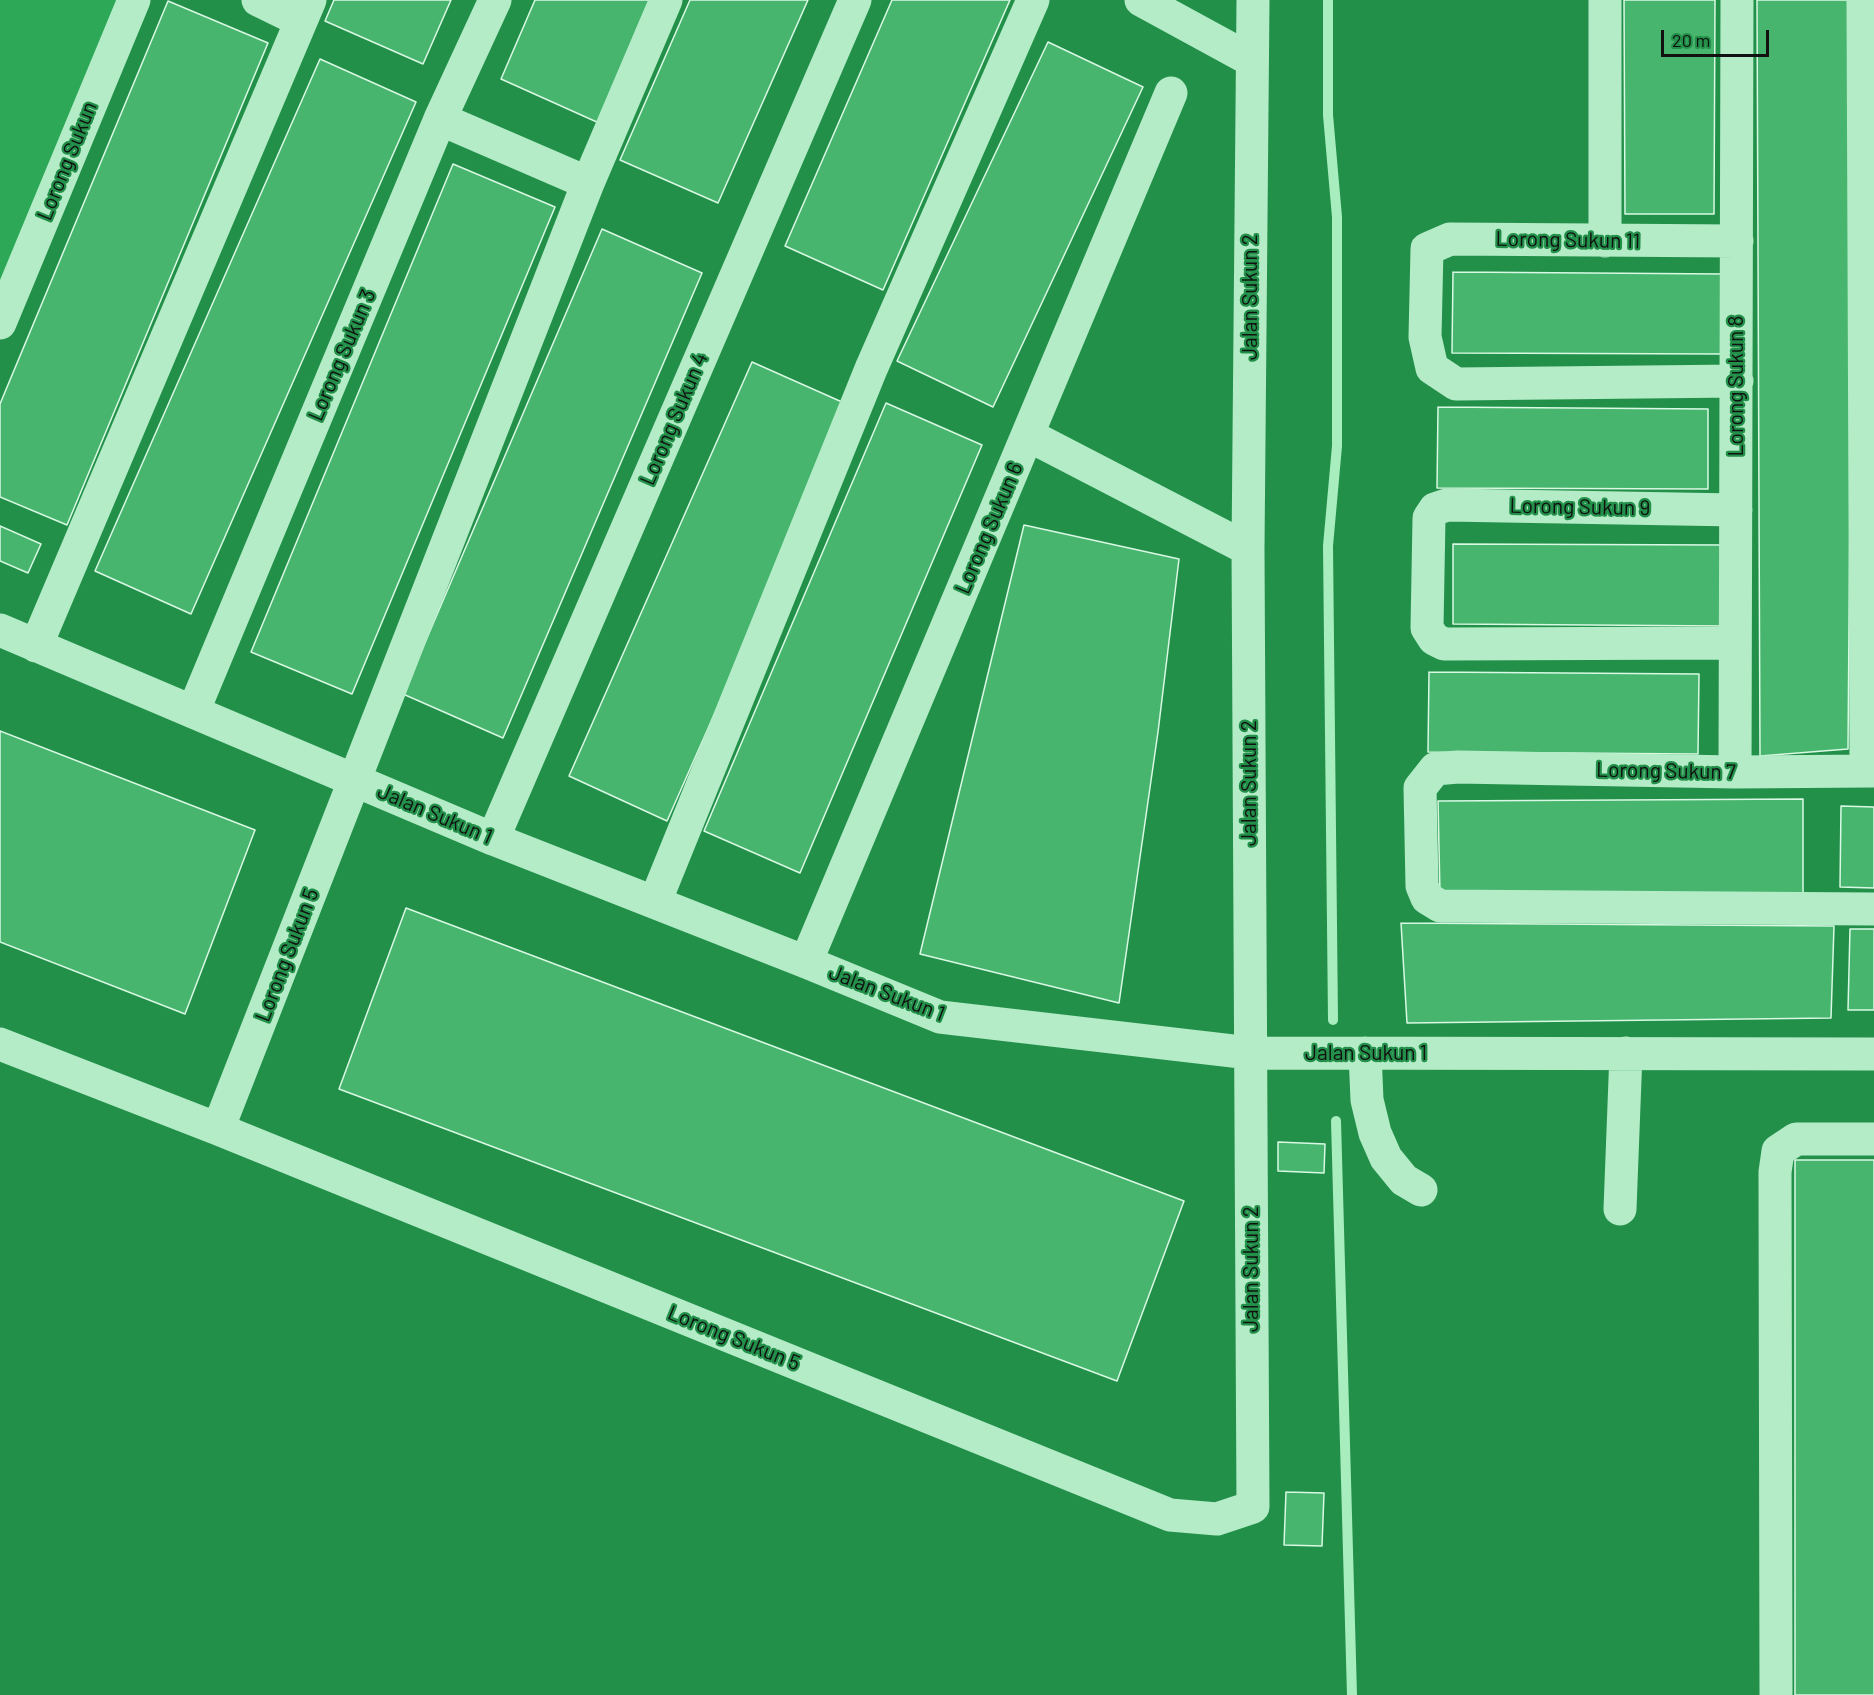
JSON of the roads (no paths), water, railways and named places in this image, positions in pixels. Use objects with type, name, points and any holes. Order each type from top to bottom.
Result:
[{"type":"street","name":"Lorong Sukun","points":[[0,323],[134,0]]},
{"type":"street","points":[[36,646],[305,10],[258,0]]},
{"type":"street","name":"Lorong Sukun 3","points":[[193,712],[440,119],[495,0]]},
{"type":"street","name":"Lorong Sukun 5","points":[[218,1129],[588,183],[666,0]]},
{"type":"street","name":"Lorong Sukun 4","points":[[493,839],[855,0]]},
{"type":"street","points":[[655,902],[872,369],[1033,0]]},
{"type":"street","points":[[1141,0],[1251,60]]},
{"type":"street","name":"Jalan Sukun 2","points":[[1253,0],[1248,549],[1253,1507]]},
{"type":"street","points":[[1605,0],[1605,241]]},
{"type":"street","name":"Lorong Sukun 8","points":[[1735,772],[1737,0]]},
{"type":"street","points":[[1863,0],[1870,771]]},
{"type":"street","name":"Lorong Sukun 6","points":[[806,962],[1171,93]]},
{"type":"street","points":[[440,119],[588,183]]},
{"type":"street","name":"Lorong Sukun 11","points":[[1737,241],[1450,239],[1427,249],[1425,274],[1425,337],[1432,368],[1456,384],[1737,381]]},
{"type":"street","points":[[1028,435],[1248,549]]},
{"type":"street","name":"Lorong Sukun 9","points":[[1735,643],[1444,644],[1434,639],[1427,628],[1429,518],[1435,509],[1447,505],[1736,510]]},
{"type":"street","name":"Jalan Sukun 1","points":[[0,630],[493,839],[940,1017],[1250,1053],[1874,1054]]},
{"type":"street","name":"Lorong Sukun 7","points":[[1870,771],[1735,772],[1458,767],[1435,769],[1420,788],[1422,886],[1427,898],[1440,906],[1874,909]]},
{"type":"street","name":"Lorong Sukun 5","points":[[0,1044],[218,1129],[1170,1515],[1217,1519],[1253,1507]]},
{"type":"street","points":[[1365,1053],[1367,1100],[1375,1133],[1386,1158],[1404,1180],[1421,1190]]},
{"type":"street","points":[[1620,1209],[1626,1053]]},
{"type":"street","points":[[1776,1695],[1775,1172],[1778,1151],[1796,1139],[1874,1139]]},
{"type":"waterway","points":[[1328,0],[1328,115],[1337,217],[1337,446],[1328,546],[1333,1020]]},
{"type":"waterway","points":[[1336,1121],[1352,1695]]}]
